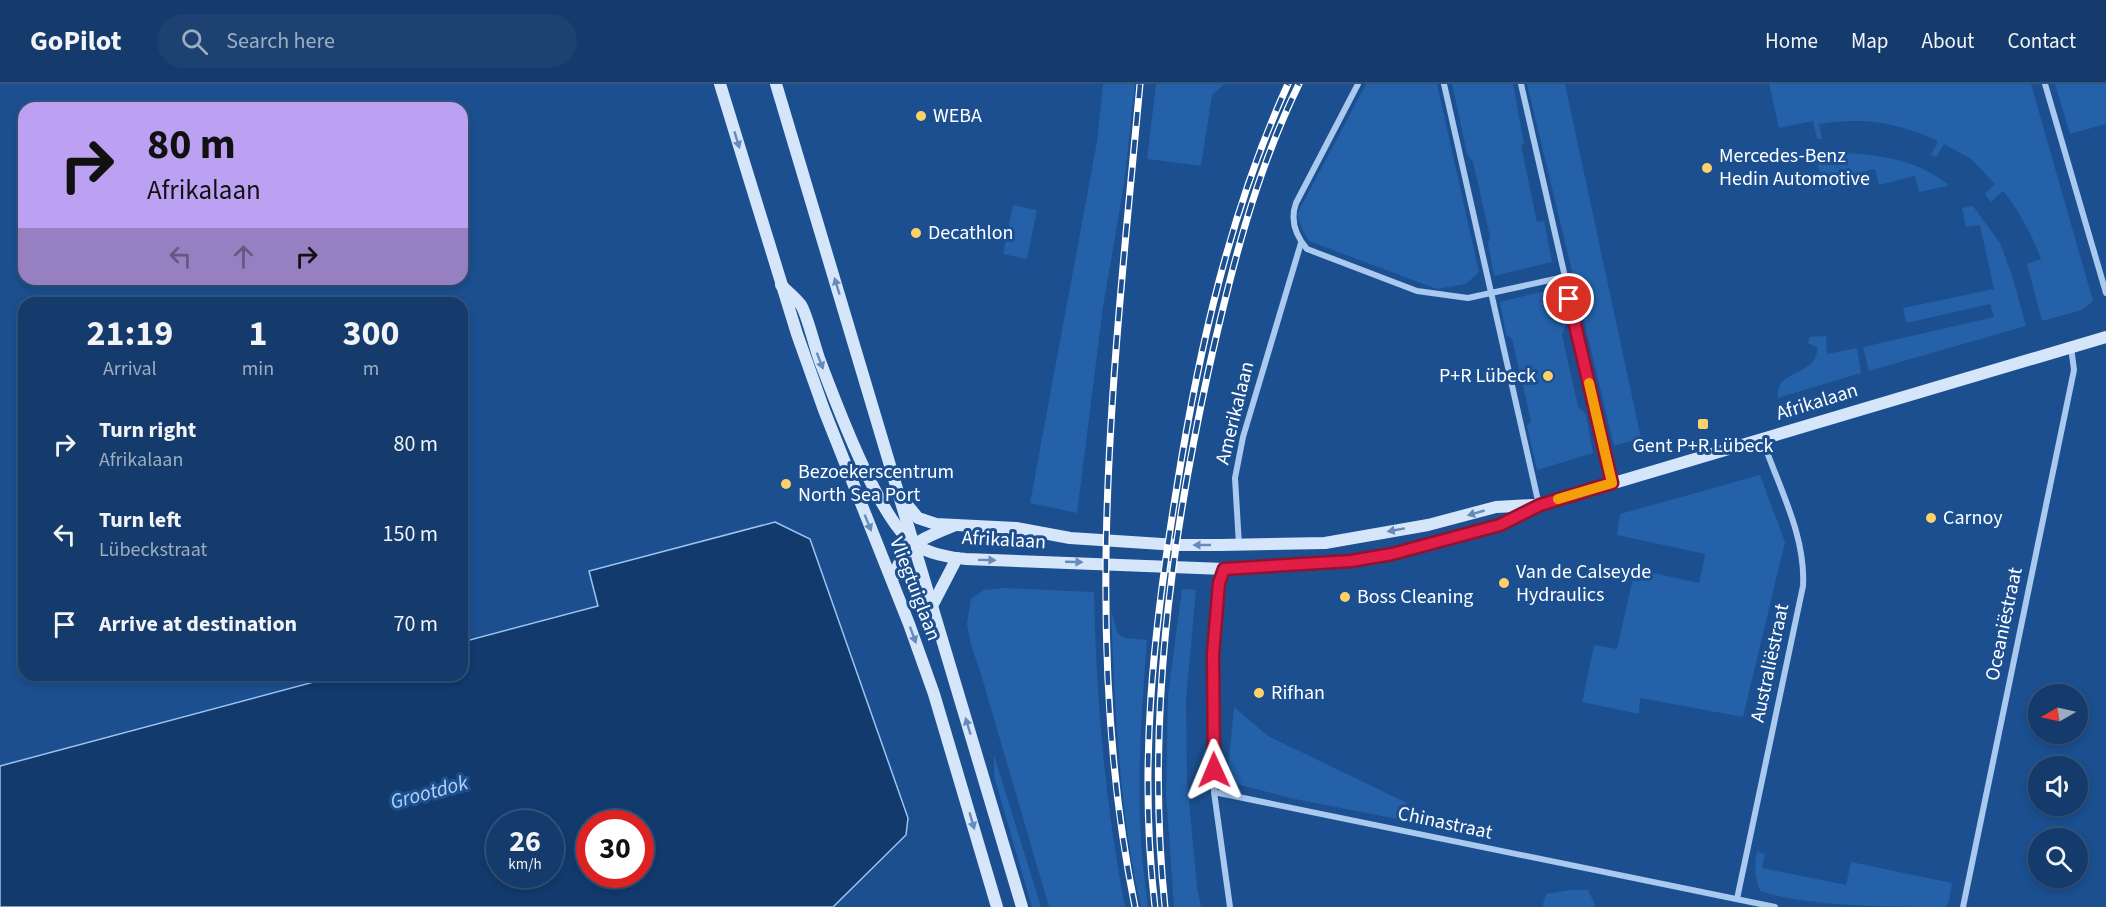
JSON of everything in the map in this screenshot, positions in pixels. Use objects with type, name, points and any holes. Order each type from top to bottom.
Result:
[{"type":"main road","name":"Vliegtuiglaan","points":[[720,84],[781,285],[824,410],[892,580],[934,694],[997,907]]},
{"type":"main road","name":"Vliegtuiglaan","points":[[776,84],[1022,907]]},
{"type":"main road","points":[[781,285],[801,305],[826,378],[887,514],[898,529],[914,544],[904,554],[892,580]]},
{"type":"main road","name":"Afrikalaan","points":[[914,544],[957,558],[1224,569],[1351,561],[1392,554],[1500,525],[1540,505],[1612,483],[2106,337]]},
{"type":"main road","points":[[900,495],[918,518],[936,524],[957,525]]},
{"type":"main road","name":"Afrikalaan","points":[[914,544],[957,525],[1016,528],[1070,538],[1177,545],[1324,543],[1428,525],[1496,507],[1540,505]]},
{"type":"main road","points":[[932,606],[957,558]]},
{"type":"street","points":[[1358,84],[1296,202],[1292,215],[1297,237],[1306,249],[1417,291],[1468,298],[1564,277]]},
{"type":"street","points":[[1444,84],[1540,505]]},
{"type":"street","points":[[1521,84],[1612,483]]},
{"type":"street","points":[[2045,84],[2106,293]]},
{"type":"street","name":"Amerikalaan","points":[[1239,545],[1235,478],[1243,436],[1301,243]]},
{"type":"street","name":"Oceaniëstraat","points":[[1963,907],[2074,370],[2071,347]]},
{"type":"street","name":"Australiëstraat","points":[[1737,899],[1803,586],[1804,565],[1801,544],[1762,438]]},
{"type":"street","points":[[1224,569],[1219,583],[1213,654],[1214,792],[1230,907]]},
{"type":"street","name":"Chinastraat","points":[[1214,792],[1775,907]]},
{"type":"shaded area","points":[[1103,84],[1135,84],[1124,184],[1103,307],[1077,513],[1030,503],[1097,142]]},
{"type":"shaded area","points":[[1156,84],[1224,84],[1212,95],[1201,166],[1147,159]]},
{"type":"shaded area","points":[[1366,84],[1437,84],[1479,272],[1466,284],[1437,289],[1309,241],[1302,229],[1297,214]]},
{"type":"shaded area","points":[[1452,84],[1513,84],[1524,144],[1521,145],[1537,222],[1544,221],[1552,262],[1494,276],[1488,244],[1490,237],[1473,162],[1467,154]]},
{"type":"shaded area","points":[[1527,84],[1565,84],[1641,438],[1614,446]]},
{"type":"shaded area","points":[[1769,84],[2031,84],[2093,301],[2082,310],[2042,321],[2027,264],[2041,259],[2034,241],[2020,215],[2003,191],[1991,202],[1985,194],[1995,184],[1971,159],[1944,144],[1936,157],[1931,155],[1938,141],[1894,125],[1865,121],[1819,124],[1822,139],[1817,139],[1813,121],[1779,128]]},
{"type":"shaded area","points":[[2055,84],[2106,84],[2106,124],[2070,134]]},
{"type":"shaded area","points":[[1836,153],[1895,159],[1921,168],[1948,184],[1919,192],[1915,176],[1879,185],[1875,169],[1848,175],[1850,184],[1824,190],[1816,156]]},
{"type":"shaded area","points":[[1013,205],[1037,210],[1027,259],[1003,254]]},
{"type":"shaded area","points":[[1973,206],[2000,243],[2012,275],[2026,326],[1869,371],[1863,347],[1994,317],[1990,304],[1906,323],[1903,308],[1994,289],[1980,225],[1966,227],[1962,208]]},
{"type":"shaded area","points":[[1557,288],[1566,325],[1562,335],[1578,407],[1586,414],[1593,453],[1537,470],[1527,426],[1531,421],[1512,339],[1506,335],[1500,302]]},
{"type":"shaded area","points":[[1826,336],[1827,354],[1857,348],[1861,373],[1778,398],[1781,384],[1808,366],[1815,358],[1818,348],[1808,343],[1810,337]]},
{"type":"shaded area","points":[[1760,475],[1785,542],[1743,717],[1640,698],[1639,714],[1582,702],[1594,645],[1617,649],[1635,569],[1699,583],[1705,554],[1617,535],[1620,514]]},
{"type":"shaded area","points":[[1004,588],[1094,592],[1103,750],[1112,829],[1125,907],[1049,907],[971,645],[967,624],[971,599],[984,590]]},
{"type":"shaded area","points":[[1182,589],[1196,590],[1186,700],[1187,779],[1197,888],[1201,907],[1174,907],[1166,794],[1168,695]]},
{"type":"shaded area","points":[[1111,611],[1118,634],[1125,638],[1147,640],[1140,763],[1140,813],[1141,847],[1148,907],[1141,907],[1123,797],[1116,723]]},
{"type":"shaded area","points":[[1234,707],[1268,736],[1407,803],[1402,820],[1290,798],[1229,782],[1228,769]]},
{"type":"shaded area","points":[[994,755],[1041,907],[1032,907],[994,776]]},
{"type":"shaded area","points":[[1757,852],[1765,854],[1762,868],[1846,885],[1851,862],[1952,883],[1949,901],[1946,907],[1876,906],[1825,903],[1779,896],[1760,891],[1756,872]]},
{"type":"shaded area","points":[[1588,890],[1596,907],[1542,907],[1546,894]]},
{"type":"water","name":"Grootdok","points":[[775,522],[810,539],[908,818],[906,835],[833,907],[0,907],[0,766],[318,681],[468,681],[468,640],[598,606],[589,571]]},
{"type":"railway","points":[[1135,907],[1118,805],[1109,702],[1106,599],[1113,393],[1140,84]]},
{"type":"railway","points":[[1155,907],[1150,854],[1148,748],[1155,643],[1177,486],[1195,383],[1219,281],[1249,181],[1288,84]]},
{"type":"railway","points":[[1165,907],[1158,771],[1160,704],[1165,636],[1183,501],[1209,368],[1246,223],[1269,153],[1299,84]]},
{"type":"slow traffic","points":[[1558,499],[1612,483],[1589,383]]},
{"type":"place","name":"WEBA","points":[[921,116]]},
{"type":"place","name":"Mercedes-Benz Hedin Automotive","points":[[1707,168]]},
{"type":"place","name":"Decathlon","points":[[916,233]]},
{"type":"place","name":"P+R Lübeck","points":[[1548,376]]},
{"type":"place","name":"Gent P+R Lübeck","points":[[1703,424]]},
{"type":"place","name":"Bezoekerscentrum North Sea Port","points":[[786,484]]},
{"type":"place","name":"Carnoy","points":[[1931,518]]},
{"type":"place","name":"Van de Calseyde Hydraulics","points":[[1504,583]]},
{"type":"place","name":"Boss Cleaning","points":[[1345,597]]},
{"type":"place","name":"Rifhan","points":[[1259,693]]},
{"type":"route","points":[[1214,770],[1213,654],[1219,583],[1224,569],[1351,561],[1392,554],[1500,525],[1540,505],[1612,483],[1569,299]]}]
